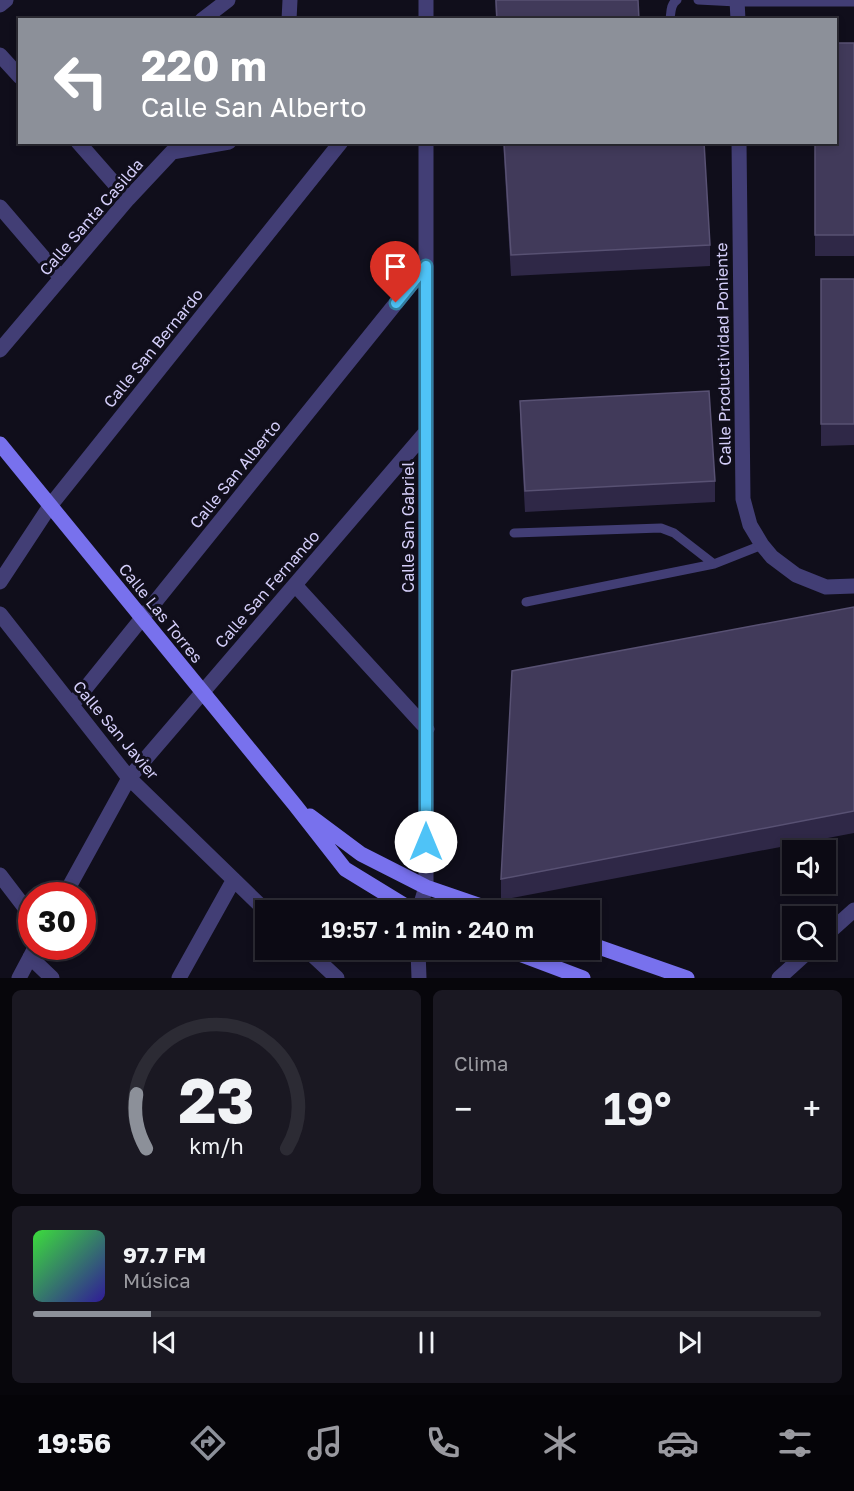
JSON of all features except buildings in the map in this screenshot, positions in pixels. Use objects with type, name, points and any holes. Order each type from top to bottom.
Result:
[{"type":"street","points":[[0,5],[6,0]]},
{"type":"street","points":[[205,18],[228,0]]},
{"type":"street","points":[[289,18],[290,0]]},
{"type":"street","points":[[426,0],[426,18]]},
{"type":"street","points":[[737,1],[738,18]]},
{"type":"street","points":[[0,55],[18,75]]},
{"type":"street","points":[[80,144],[128,199]]},
{"type":"street","name":"Calle Santa Casilda","points":[[0,350],[128,199],[172,152],[218,144]]},
{"type":"street","name":"Calle San Bernardo","points":[[0,582],[50,506],[339,144]]},
{"type":"street","name":"Calle San Gabriel","points":[[422,900],[426,887],[427,729],[426,144]]},
{"type":"street","name":"Calle Productividad Poniente","points":[[739,144],[742,500],[750,525],[767,551]]},
{"type":"street","points":[[0,207],[61,278]]},
{"type":"street","name":"Calle San Alberto","points":[[72,705],[426,266]]},
{"type":"street","name":"Calle San Fernando","points":[[72,882],[129,778],[426,432]]},
{"type":"street","name":"Calle Las Torres","points":[[0,444],[295,805]]},
{"type":"street","points":[[767,551],[796,575],[826,587],[854,586]]},
{"type":"street","points":[[295,585],[427,729]]},
{"type":"street","name":"Calle San Javier","points":[[0,614],[129,778],[255,901]]},
{"type":"street","points":[[295,805],[361,854],[426,887],[464,900]]},
{"type":"street","points":[[295,805],[345,869],[396,900]]},
{"type":"street","points":[[0,875],[18,899]]},
{"type":"street","points":[[179,978],[233,880]]},
{"type":"street","points":[[836,926],[854,910]]},
{"type":"street","points":[[600,948],[687,978]]},
{"type":"street","points":[[19,978],[29,960]]},
{"type":"street","points":[[39,960],[52,978]]},
{"type":"street","points":[[318,960],[337,978]]},
{"type":"street","points":[[418,960],[419,978]]},
{"type":"street","points":[[535,960],[583,978]]},
{"type":"street","points":[[779,978],[799,960]]},
{"type":"lane","points":[[670,18],[672,6],[677,0]]},
{"type":"lane","points":[[698,0],[854,2]]},
{"type":"lane","points":[[513,533],[661,528],[674,533],[714,564]]},
{"type":"lane","points":[[526,602],[767,551]]},
{"type":"route","points":[[396,303],[426,266],[426,842]]}]
